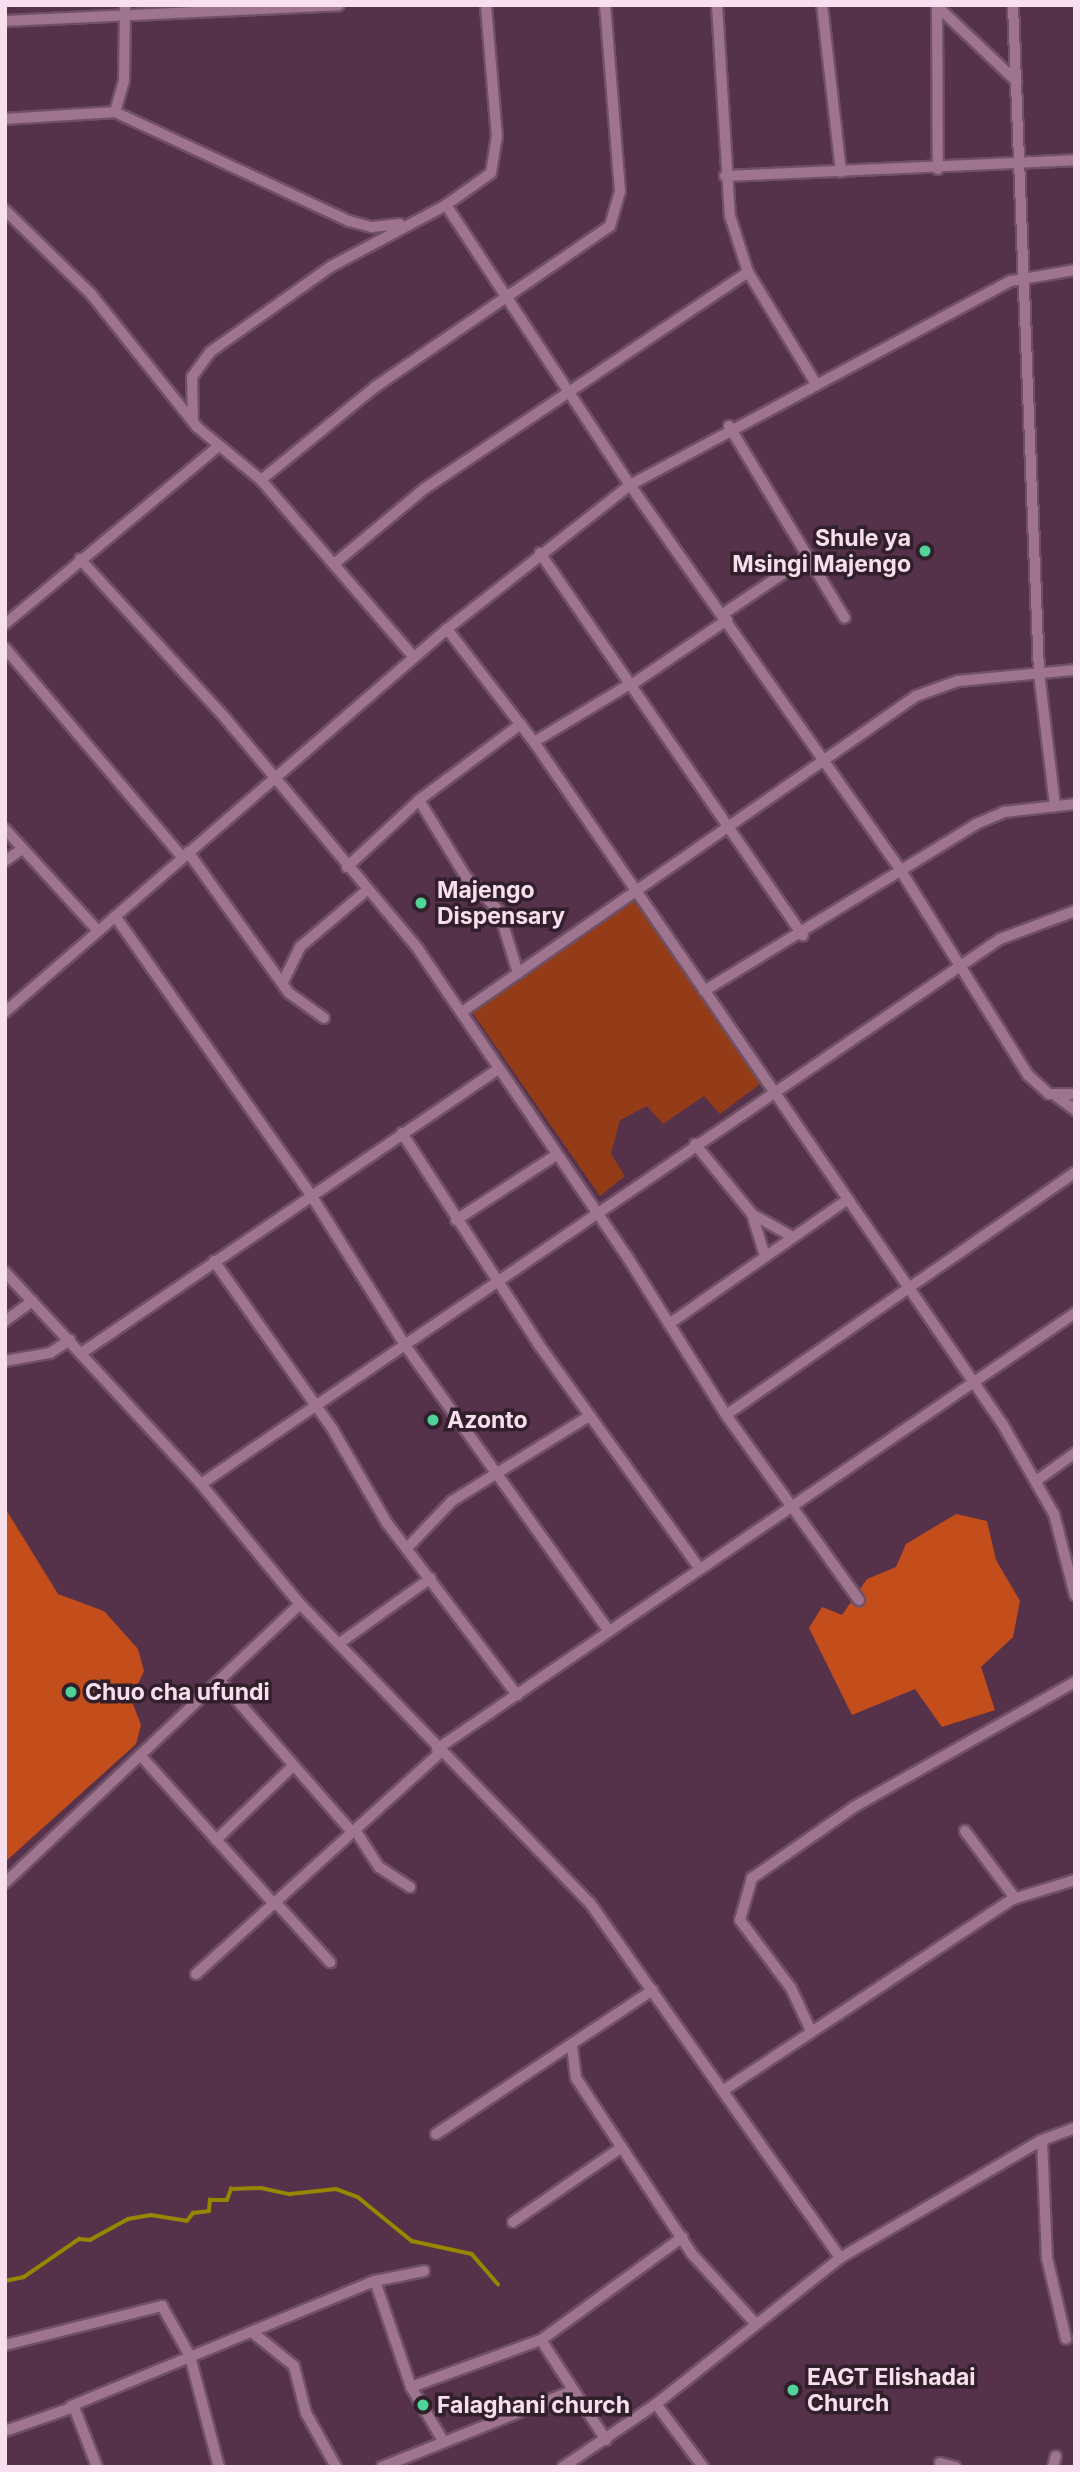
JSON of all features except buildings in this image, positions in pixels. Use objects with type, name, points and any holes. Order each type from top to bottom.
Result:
[{"type":"street","points":[[5,21],[125,9],[339,5]]},
{"type":"street","points":[[193,420],[192,377],[210,352],[269,307],[402,224],[446,205],[491,173],[498,155],[486,5]]},
{"type":"street","points":[[261,480],[506,292],[583,247],[610,226],[618,209],[604,5]]},
{"type":"street","points":[[717,5],[725,176],[748,272],[815,382]]},
{"type":"street","points":[[822,5],[841,172]]},
{"type":"street","points":[[937,5],[937,169]]},
{"type":"street","points":[[937,5],[1016,81]]},
{"type":"street","points":[[1013,5],[1026,276],[1039,673],[1055,806]]},
{"type":"street","points":[[115,112],[124,80],[125,9]]},
{"type":"street","points":[[5,119],[115,112],[349,221],[372,227],[402,224]]},
{"type":"street","points":[[725,176],[779,169],[841,172],[1075,160]]},
{"type":"street","points":[[446,205],[506,292],[630,485],[901,871],[1028,1075],[1075,1110]]},
{"type":"street","points":[[5,210],[91,294],[193,420],[219,446],[261,480],[414,657]]},
{"type":"street","points":[[5,1012],[447,629],[630,485],[729,426],[1026,276],[1075,270]]},
{"type":"street","points":[[334,564],[424,489],[748,272]]},
{"type":"street","points":[[729,426],[845,618]]},
{"type":"street","points":[[5,624],[219,446]]},
{"type":"street","points":[[540,554],[731,826],[803,935]]},
{"type":"street","points":[[534,742],[630,685],[809,556]]},
{"type":"street","points":[[80,559],[347,867],[462,1012],[497,1070],[669,1324],[726,1415],[789,1507],[859,1600]]},
{"type":"street","points":[[447,629],[534,742],[704,991],[770,1094],[973,1382],[1036,1481],[1063,1539],[1075,1595]]},
{"type":"street","points":[[5,648],[185,854],[283,982],[324,1018]]},
{"type":"street","points":[[462,1012],[936,685],[1075,670]]},
{"type":"street","points":[[347,867],[419,800],[521,724]]},
{"type":"street","points":[[419,800],[466,877],[499,911],[518,973]]},
{"type":"street","points":[[704,991],[803,935],[976,824],[1004,812],[1075,804]]},
{"type":"street","points":[[5,829],[98,931]]},
{"type":"street","points":[[5,861],[22,849]]},
{"type":"street","points":[[283,982],[300,947],[366,890]]},
{"type":"street","points":[[201,1484],[407,1348],[695,1144],[1029,923],[1075,911]]},
{"type":"street","points":[[115,916],[311,1195],[407,1348],[607,1630]]},
{"type":"street","points":[[83,1352],[497,1070]]},
{"type":"street","points":[[1056,1096],[1075,1094]]},
{"type":"street","points":[[402,1133],[498,1283],[589,1416],[700,1569]]},
{"type":"street","points":[[695,1144],[752,1214],[791,1236]]},
{"type":"street","points":[[456,1220],[556,1155]]},
{"type":"street","points":[[726,1415],[910,1291],[1075,1172]]},
{"type":"street","points":[[669,1324],[764,1253],[845,1201]]},
{"type":"street","points":[[752,1214],[764,1253]]},
{"type":"street","points":[[214,1261],[407,1548],[517,1695]]},
{"type":"street","points":[[5,1272],[83,1352],[201,1484],[300,1604],[341,1642],[439,1751],[590,1903],[840,2258]]},
{"type":"street","points":[[5,1321],[33,1301]]},
{"type":"street","points":[[196,1975],[276,1905],[439,1751],[607,1630],[1075,1313]]},
{"type":"street","points":[[5,1361],[50,1353],[70,1340]]},
{"type":"street","points":[[407,1548],[452,1501],[589,1416]]},
{"type":"street","points":[[1036,1481],[1075,1453]]},
{"type":"street","points":[[341,1642],[431,1578]]},
{"type":"street","points":[[5,1883],[222,1683],[300,1604]]},
{"type":"street","points":[[810,2029],[791,1988],[740,1920],[752,1878],[854,1807],[1075,1682]]},
{"type":"street","points":[[222,1683],[293,1766],[354,1831],[379,1867],[410,1886]]},
{"type":"street","points":[[141,1755],[330,1962]]},
{"type":"street","points":[[216,1840],[293,1766]]},
{"type":"street","points":[[965,1831],[1015,1898]]},
{"type":"street","points":[[724,2090],[810,2029],[1015,1898],[1075,1880]]},
{"type":"street","points":[[436,2134],[653,1990]]},
{"type":"street","points":[[572,2046],[571,2068],[622,2147],[683,2237],[755,2323]]},
{"type":"street","points":[[563,2467],[606,2441],[656,2404],[755,2323],[819,2280],[840,2258],[1042,2140],[1075,2128]]},
{"type":"street","points":[[1042,2140],[1047,2258],[1066,2339]]},
{"type":"street","points":[[513,2222],[622,2147]]},
{"type":"street","points":[[411,2387],[541,2340],[683,2237]]},
{"type":"street","points":[[5,2431],[375,2281],[424,2271]]},
{"type":"street","points":[[375,2281],[411,2387],[442,2439]]},
{"type":"street","points":[[5,2345],[157,2305],[190,2356],[219,2467]]},
{"type":"street","points":[[252,2332],[293,2366],[306,2413],[336,2467]]},
{"type":"street","points":[[541,2340],[606,2441]]},
{"type":"street","points":[[382,2467],[442,2439],[572,2391]]},
{"type":"street","points":[[656,2404],[703,2467]]},
{"type":"street","points":[[71,2406],[97,2467]]},
{"type":"street","points":[[940,2463],[955,2467]]},
{"type":"shaded area","points":[[639,897],[764,1081],[720,1114],[704,1096],[663,1124],[647,1106],[620,1120],[611,1154],[625,1176],[600,1196],[472,1012]]},
{"type":"shaded area","name":"Chuo cha ufundi","points":[[5,1508],[58,1594],[104,1611],[138,1649],[144,1671],[131,1699],[141,1725],[136,1744],[5,1862]]},
{"type":"shaded area","points":[[956,1514],[987,1521],[996,1560],[1020,1601],[1013,1637],[981,1667],[995,1710],[942,1727],[915,1689],[852,1715],[809,1628],[822,1607],[842,1615],[867,1579],[896,1567],[906,1544]]},
{"type":"waterway","points":[[5,2281],[24,2277],[79,2239],[90,2240],[128,2219],[151,2215],[187,2221],[193,2213],[209,2211],[210,2200],[227,2200],[231,2189],[261,2188],[290,2194],[336,2189],[358,2197],[412,2241],[472,2254],[498,2284]]},
{"type":"place","name":"Shule ya Msingi Majengo","points":[[925,551]]},
{"type":"place","name":"Majengo Dispensary","points":[[421,903]]},
{"type":"place","name":"Azonto","points":[[433,1420]]},
{"type":"place","name":"Chuo cha ufundi","points":[[71,1692]]},
{"type":"place","name":"EAGT Elishadai Church","points":[[793,2390]]},
{"type":"place","name":"Falaghani church","points":[[423,2405]]}]
